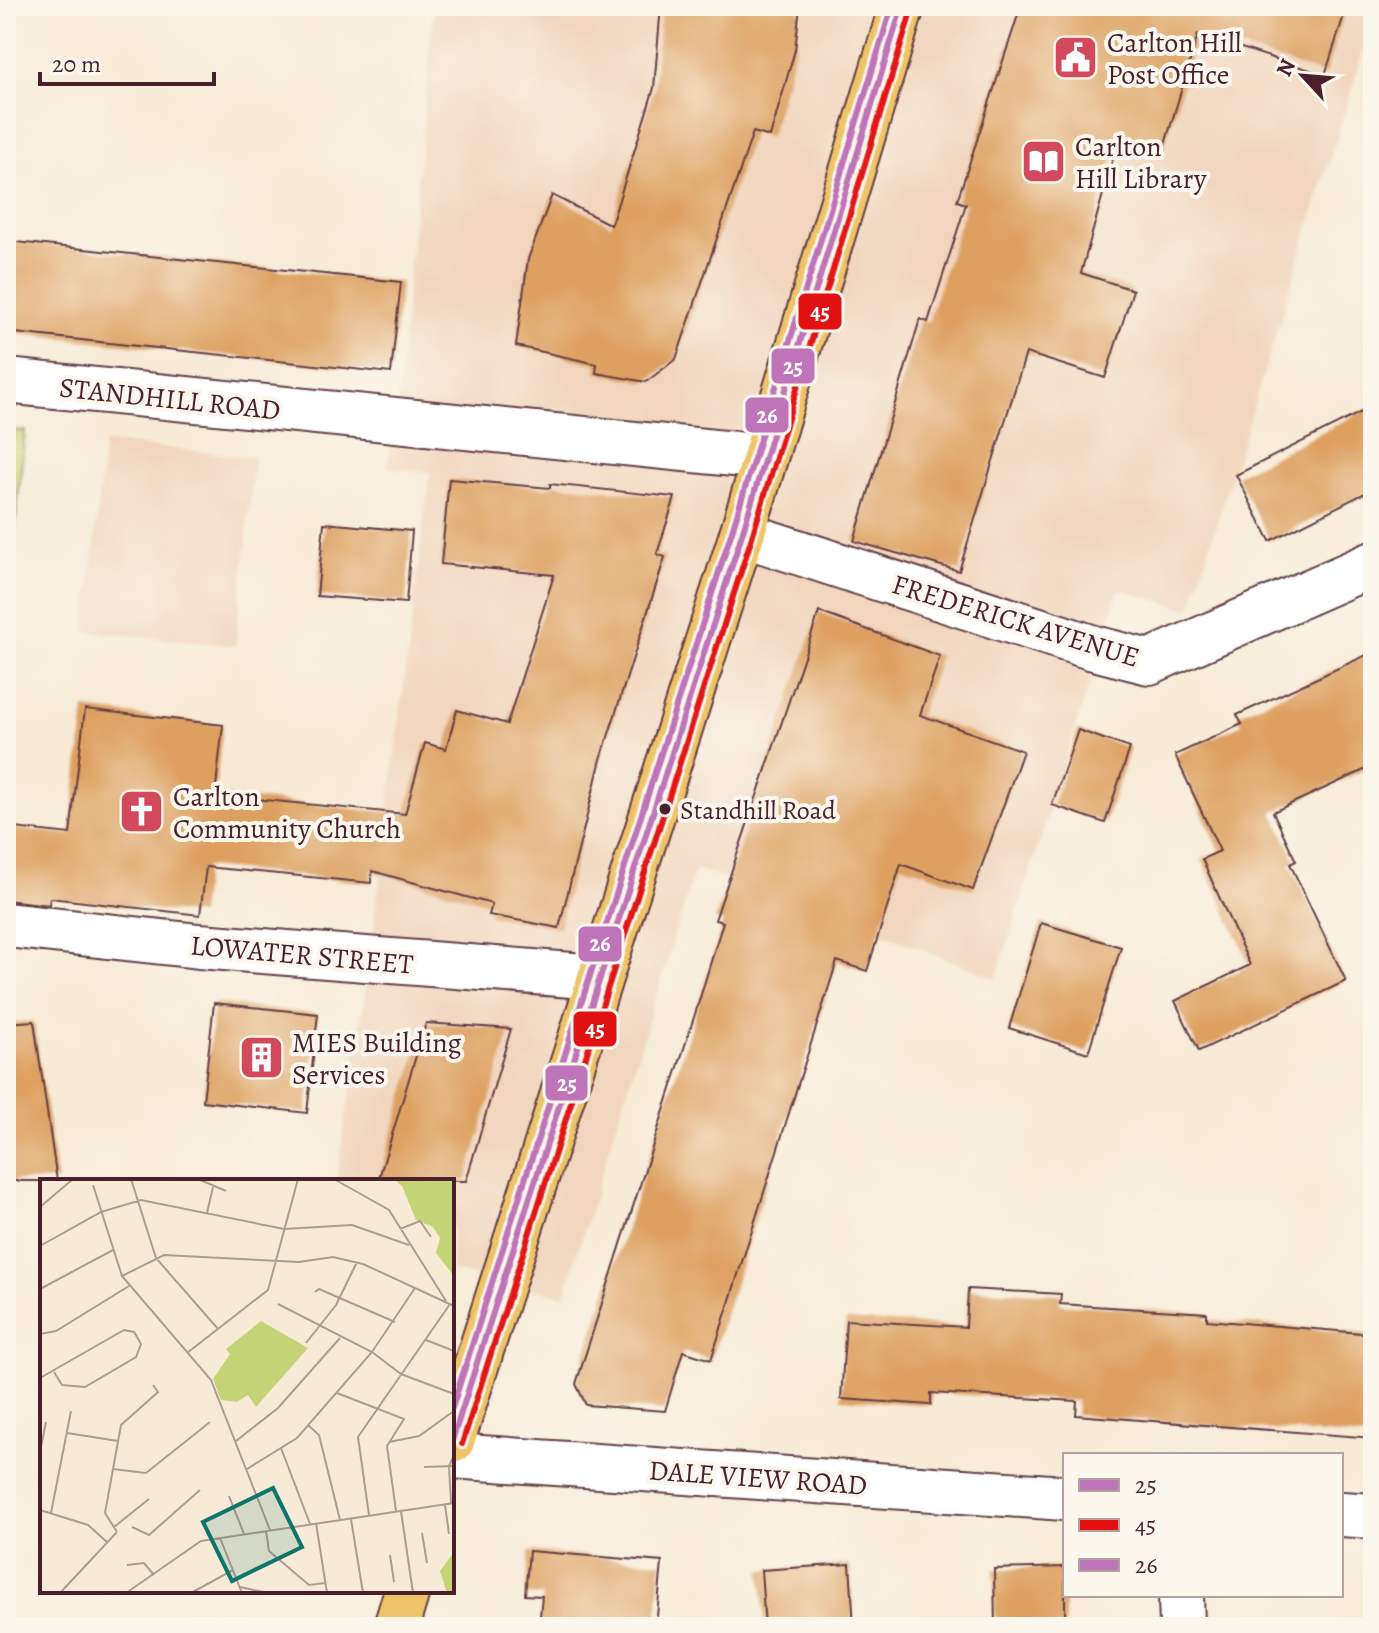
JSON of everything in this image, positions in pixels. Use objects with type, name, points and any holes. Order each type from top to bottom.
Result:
[{"type":"main road","points":[[454,1435],[742,534],[902,6]]},
{"type":"main road","points":[[396,1627],[406,1593]]},
{"type":"street","name":"STANDHILL ROAD","points":[[6,381],[764,457]]},
{"type":"street","name":"FREDERICK AVENUE","points":[[742,534],[1094,648],[1149,662],[1373,564]]},
{"type":"street","name":"LOWATER STREET","points":[[6,925],[199,946],[598,977]]},
{"type":"street","name":"DALE VIEW ROAD","points":[[454,1456],[1063,1498]]},
{"type":"street","points":[[1343,1514],[1373,1516]]},
{"type":"street","points":[[1181,1597],[1182,1627]]},
{"type":"shaded area","points":[[434,6],[1373,6],[1373,21],[1190,610],[1119,589],[996,979],[803,902],[695,869],[564,1296],[454,1271],[454,1179],[336,1179],[367,981],[430,472],[387,468],[398,393]]},
{"type":"shaded area","points":[[104,442],[254,457],[236,646],[86,631]]},
{"type":"green space","points":[[6,430],[25,431],[6,617]]},
{"type":"building","points":[[661,6],[800,6],[795,50],[770,137],[753,132],[676,359],[646,382],[596,373],[597,364],[516,346],[528,259],[552,195],[611,225],[654,88]]},
{"type":"building","points":[[1021,6],[1347,6],[1325,75],[1198,34],[1161,158],[1117,144],[1081,273],[1133,290],[1105,378],[1026,353],[959,571],[854,541],[920,319],[928,322],[966,204],[957,201]]},
{"type":"building","points":[[6,241],[401,282],[391,373],[6,332]]},
{"type":"building","points":[[1373,406],[1373,489],[1270,541],[1236,475]]},
{"type":"building","points":[[449,479],[550,488],[550,484],[675,497],[657,554],[665,557],[601,759],[559,928],[489,915],[492,904],[372,871],[371,883],[206,867],[200,915],[50,898],[49,905],[6,900],[6,827],[70,834],[85,709],[223,725],[215,795],[405,814],[425,743],[446,749],[457,710],[507,724],[554,575],[441,564]]},
{"type":"building","points":[[324,523],[412,531],[406,603],[317,596]]},
{"type":"building","points":[[819,612],[940,656],[920,715],[1023,751],[973,890],[901,864],[867,971],[837,961],[711,1360],[683,1351],[665,1411],[586,1405],[576,1384],[723,922],[715,920]]},
{"type":"building","points":[[1373,652],[1373,766],[1273,812],[1296,861],[1290,864],[1346,981],[1199,1051],[1175,1001],[1250,965],[1202,859],[1220,851],[1175,755],[1242,724],[1237,715]]},
{"type":"building","points":[[1078,730],[1130,748],[1105,823],[1052,805]]},
{"type":"building","points":[[1041,923],[1121,947],[1088,1053],[1009,1028]]},
{"type":"building","name":"MIES Building Services","points":[[214,1003],[318,1014],[307,1113],[203,1101]]},
{"type":"building","points":[[34,1021],[57,1179],[6,1181],[6,1023]]},
{"type":"building","points":[[426,1023],[511,1029],[466,1181],[379,1179]]},
{"type":"building","points":[[968,1289],[1061,1294],[1060,1304],[1207,1313],[1207,1320],[1373,1334],[1373,1438],[1076,1415],[1077,1401],[931,1393],[931,1405],[841,1399],[846,1320],[966,1327]]},
{"type":"building","points":[[529,1551],[662,1562],[656,1627],[539,1627],[542,1596],[525,1595]]},
{"type":"building","points":[[850,1564],[854,1627],[765,1627],[761,1570]]},
{"type":"building","points":[[1063,1567],[1065,1627],[995,1627],[994,1569]]},
{"type":"transit line","name":"26","points":[[454,1402],[732,531],[892,6]]},
{"type":"transit line","name":"25","points":[[454,1435],[742,534],[902,6]]},
{"type":"transit line","name":"45","points":[[462,1444],[752,537],[912,9]]},
{"type":"place","name":"Carlton Hill Post Office","points":[[1076,58]]},
{"type":"place","name":"Carlton Hill Library","points":[[1044,162]]},
{"type":"place","name":"Standhill Road","points":[[665,809]]},
{"type":"place","name":"Carlton Community Church","points":[[142,812]]},
{"type":"place","name":"MIES Building Services","points":[[261,1058]]}]
